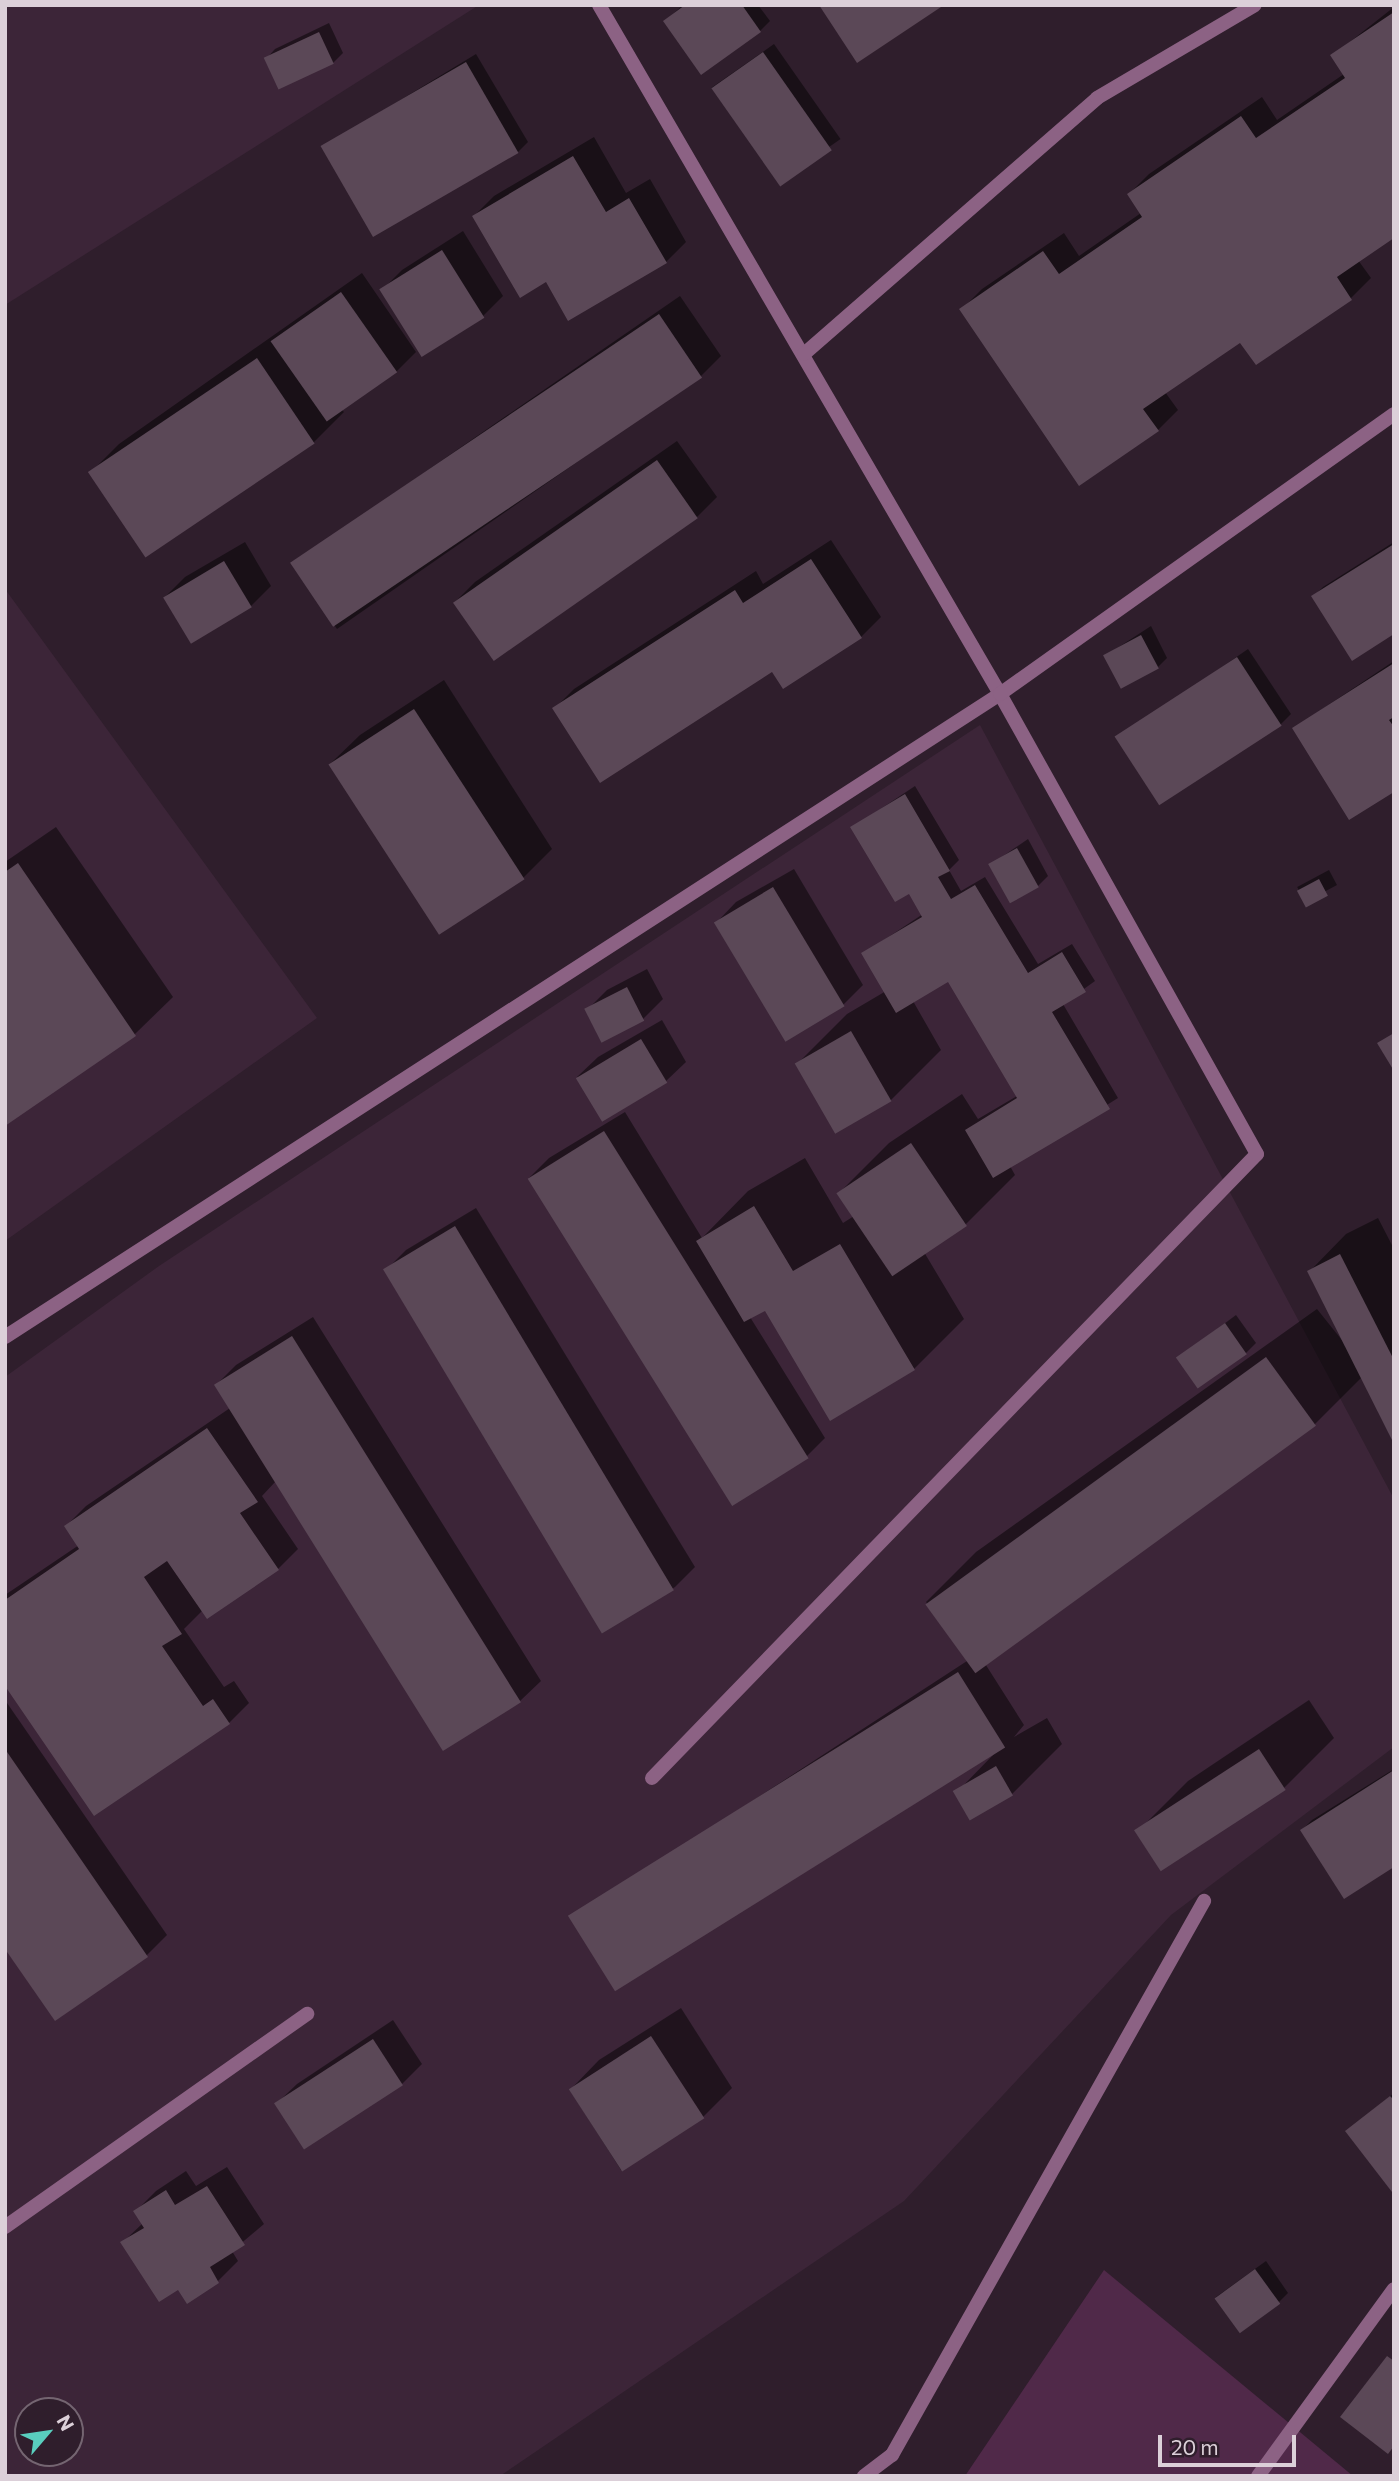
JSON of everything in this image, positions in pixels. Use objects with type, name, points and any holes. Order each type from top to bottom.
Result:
[{"type":"street","points":[[599,5],[1000,694],[1257,1154],[652,1779]]},
{"type":"street","points":[[804,354],[1097,98],[1255,5]]},
{"type":"street","points":[[5,1337],[1000,694],[1394,414]]},
{"type":"street","points":[[864,2476],[892,2455],[1204,1901]]},
{"type":"street","points":[[5,2227],[307,2014]]},
{"type":"street","points":[[1258,2476],[1394,2289]]},
{"type":"shaded area","points":[[5,5],[479,5],[5,305]]},
{"type":"shaded area","points":[[5,589],[317,1018],[5,1241]]},
{"type":"shaded area","points":[[980,725],[1394,1499],[1394,1747],[1171,1915],[904,2201],[500,2476],[5,2476],[5,1377],[159,1266]]},
{"type":"shaded area","points":[[1104,2270],[1353,2476],[965,2476]]},
{"type":"building","points":[[685,5],[742,5],[761,32],[701,75],[663,21]]},
{"type":"building","points":[[819,5],[940,5],[941,7],[857,63]]},
{"type":"building","points":[[1394,12],[1394,238],[1337,277],[1352,300],[1256,365],[1240,343],[1143,409],[1159,431],[1079,486],[959,309],[1043,251],[1059,274],[1142,217],[1127,194],[1241,116],[1256,138],[1345,78],[1330,55]]},
{"type":"building","points":[[319,32],[334,64],[279,90],[264,58]]},
{"type":"building","points":[[763,52],[832,150],[780,186],[711,88]]},
{"type":"building","points":[[466,62],[518,153],[373,237],[321,146]]},
{"type":"building","points":[[573,156],[606,212],[629,198],[667,263],[568,321],[546,282],[520,298],[472,216]]},
{"type":"building","points":[[442,250],[484,318],[422,357],[379,289]]},
{"type":"building","points":[[341,292],[397,372],[327,422],[271,341]]},
{"type":"building","points":[[659,314],[702,378],[333,627],[290,563]]},
{"type":"building","points":[[257,358],[315,443],[145,557],[88,472]]},
{"type":"building","points":[[657,460],[698,518],[494,661],[453,603]]},
{"type":"building","points":[[1394,544],[1394,634],[1352,661],[1311,596]]},
{"type":"building","points":[[811,559],[862,638],[783,689],[772,672],[600,783],[552,708],[735,590],[743,603]]},
{"type":"building","points":[[224,561],[252,607],[191,644],[163,598]]},
{"type":"building","points":[[1141,635],[1159,669],[1121,689],[1103,655]]},
{"type":"building","points":[[1237,657],[1282,726],[1159,805],[1115,737]]},
{"type":"building","points":[[1394,663],[1394,717],[1389,720],[1394,727],[1394,792],[1349,820],[1292,728]]},
{"type":"building","points":[[414,709],[525,879],[439,935],[328,765]]},
{"type":"building","points":[[905,794],[950,871],[938,877],[951,899],[975,885],[1028,973],[1062,952],[1086,992],[1052,1012],[1110,1109],[993,1178],[965,1130],[1017,1098],[948,982],[896,1013],[861,953],[922,917],[909,894],[895,902],[850,827]]},
{"type":"building","points":[[1017,848],[1039,887],[1010,903],[988,864]]},
{"type":"building","points":[[18,863],[136,1036],[5,1126],[5,872]]},
{"type":"building","points":[[1319,879],[1328,896],[1306,908],[1297,891]]},
{"type":"building","points":[[773,887],[845,1006],[785,1042],[714,923]]},
{"type":"building","points":[[627,987],[644,1021],[601,1043],[584,1009]]},
{"type":"building","points":[[851,1031],[892,1101],[835,1134],[795,1064]]},
{"type":"building","points":[[1394,1033],[1394,1071],[1377,1043]]},
{"type":"building","points":[[641,1039],[667,1083],[602,1122],[576,1078]]},
{"type":"building","points":[[604,1131],[809,1458],[732,1506],[528,1179]]},
{"type":"building","points":[[911,1143],[967,1226],[892,1276],[836,1193]]},
{"type":"building","points":[[754,1206],[793,1271],[840,1244],[915,1370],[830,1421],[765,1311],[744,1322],[696,1241]]},
{"type":"building","points":[[455,1226],[674,1590],[602,1634],[383,1269]]},
{"type":"building","points":[[1340,1254],[1394,1360],[1394,1444],[1307,1271]]},
{"type":"building","points":[[1225,1323],[1247,1354],[1198,1389],[1176,1357]]},
{"type":"building","points":[[292,1336],[521,1702],[443,1751],[214,1385]]},
{"type":"building","points":[[1266,1357],[1316,1426],[975,1673],[925,1604]]},
{"type":"building","points":[[207,1428],[258,1502],[240,1513],[279,1570],[207,1619],[167,1561],[144,1577],[182,1634],[162,1646],[203,1706],[213,1699],[230,1724],[94,1816],[5,1686],[5,1600],[79,1549],[64,1526]]},
{"type":"building","points":[[958,1672],[1005,1747],[615,1991],[568,1916]]},
{"type":"building","points":[[5,1749],[148,1957],[55,2021],[5,1949]]},
{"type":"building","points":[[1259,1749],[1286,1790],[1161,1871],[1134,1830]]},
{"type":"building","points":[[996,1766],[1013,1795],[970,1820],[953,1791]]},
{"type":"building","points":[[1394,1770],[1394,1867],[1344,1899],[1300,1830]]},
{"type":"building","points":[[651,2036],[704,2118],[622,2172],[569,2089]]},
{"type":"building","points":[[373,2039],[403,2085],[304,2149],[274,2103]]},
{"type":"building","points":[[1390,2096],[1394,2100],[1392,2192],[1345,2131]]},
{"type":"building","points":[[207,2186],[245,2245],[210,2267],[219,2283],[187,2304],[178,2290],[159,2302],[120,2242],[144,2228],[133,2211],[166,2190],[175,2205]]},
{"type":"building","points":[[1255,2269],[1280,2304],[1240,2333],[1215,2298]]},
{"type":"building","points":[[1387,2356],[1394,2361],[1394,2446],[1388,2454],[1340,2417]]}]
